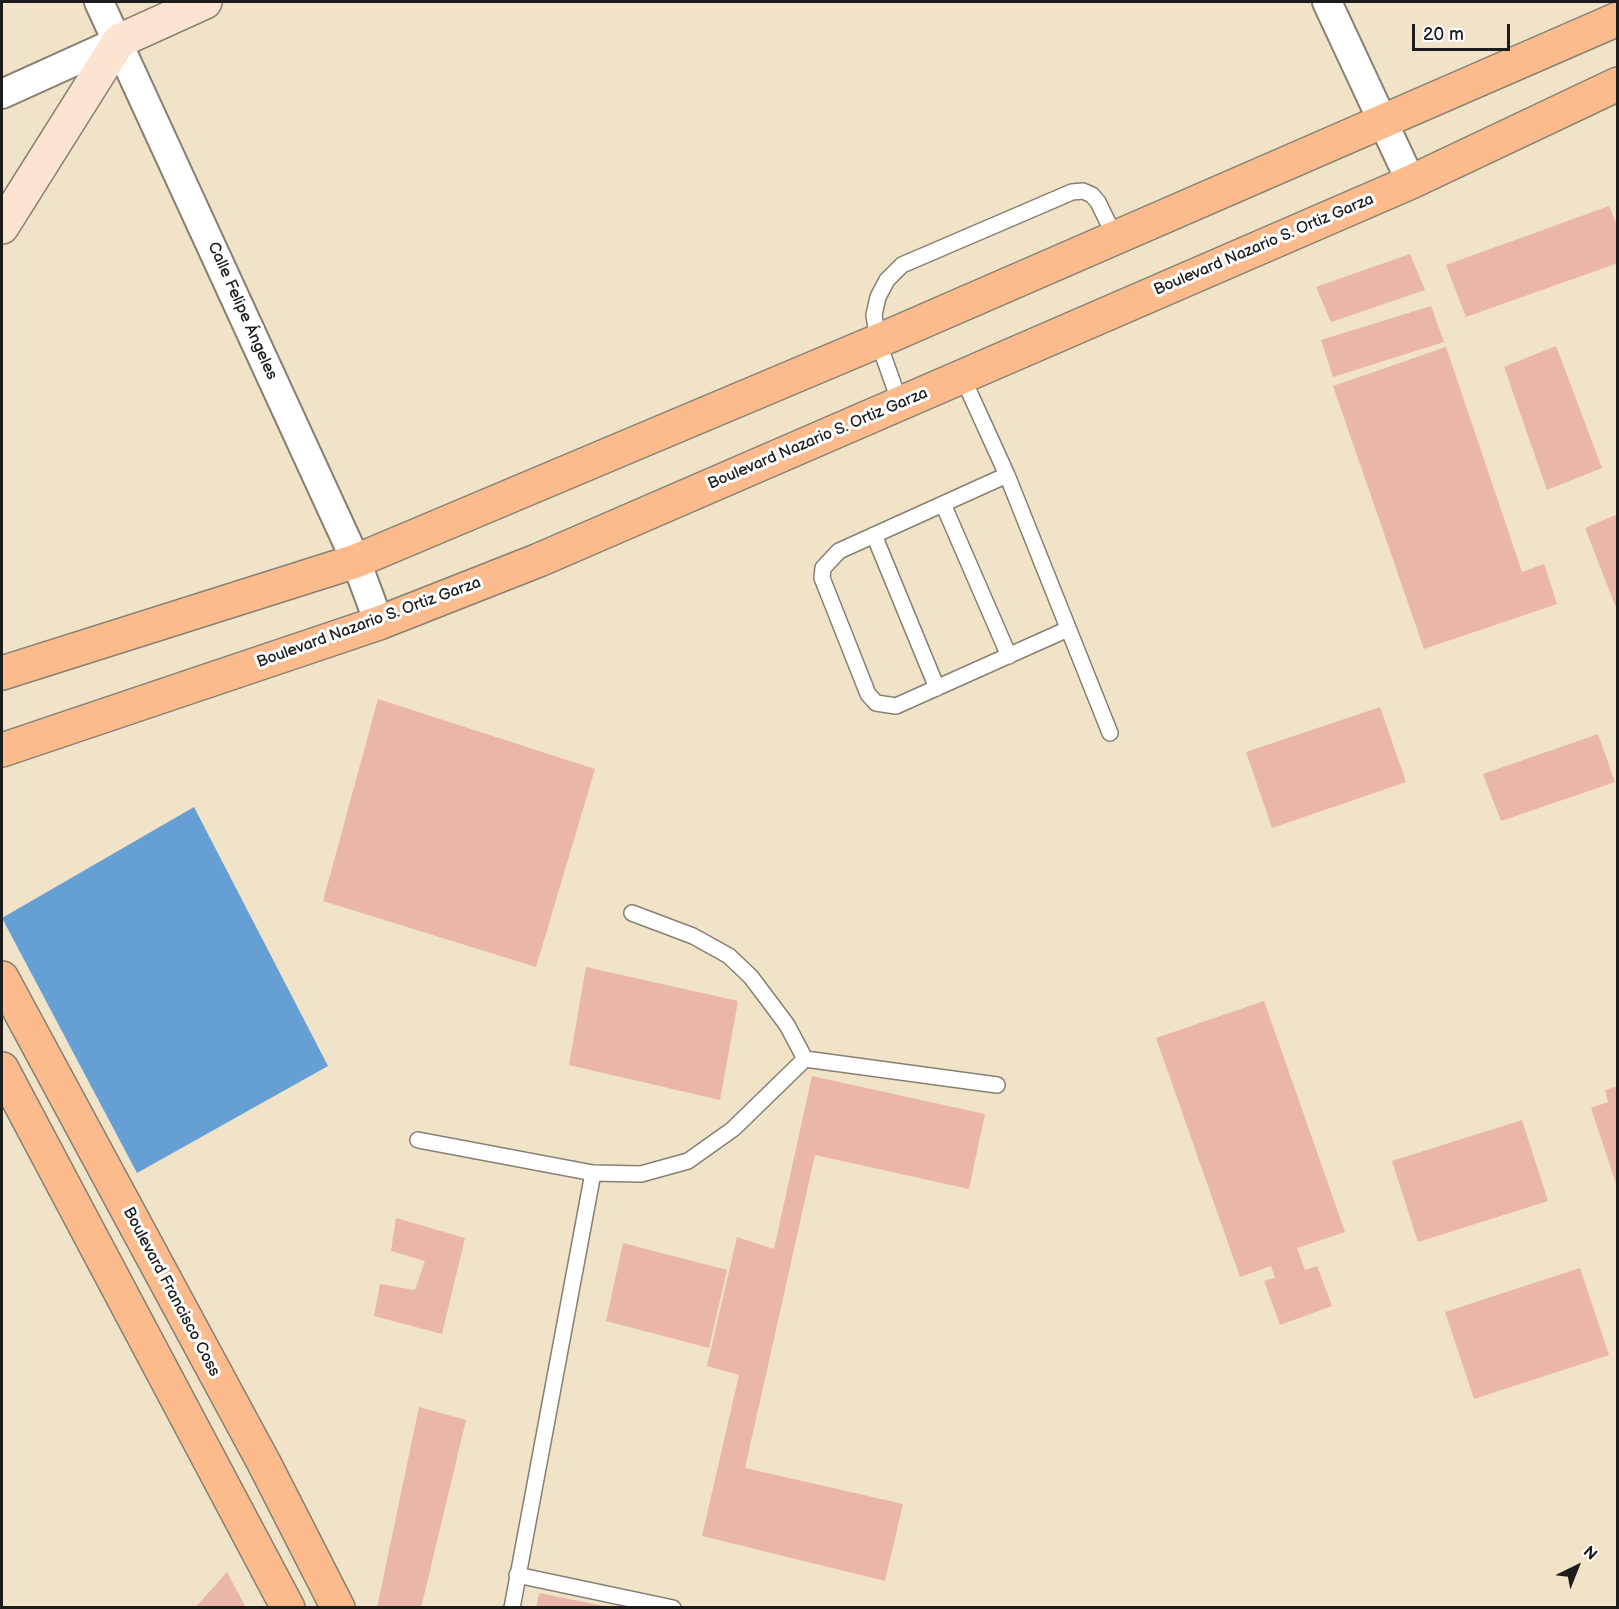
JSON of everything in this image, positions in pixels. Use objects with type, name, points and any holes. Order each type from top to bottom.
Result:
[{"type":"main road","points":[[2,227],[119,41],[205,2]]},
{"type":"main road","points":[[2,673],[356,561],[878,341],[1617,19]]},
{"type":"main road","name":"Boulevard Nazario S. Ortiz Garza","points":[[2,750],[380,622],[540,560],[1411,182],[1617,84]]},
{"type":"main road","name":"Boulevard Francisco Coss","points":[[2,978],[264,1463],[338,1608]]},
{"type":"main road","points":[[2,1069],[288,1608]]},
{"type":"street","name":"Calle Felipe Ángeles","points":[[99,2],[119,41],[356,561],[380,622]]},
{"type":"street","points":[[1327,2],[1411,182]]},
{"type":"street","points":[[2,94],[119,41]]},
{"type":"lane","points":[[900,403],[878,341],[874,315],[878,297],[887,280],[902,265],[1072,192],[1083,191],[1092,195],[1098,202],[1115,237]]},
{"type":"lane","points":[[962,376],[1007,475],[1110,733]]},
{"type":"lane","points":[[1007,475],[839,551],[823,568],[822,578],[868,694],[876,703],[896,706],[1068,629]]},
{"type":"lane","points":[[943,504],[1009,656]]},
{"type":"lane","points":[[874,535],[937,688]]},
{"type":"lane","points":[[632,913],[693,936],[729,956],[751,977],[780,1016],[805,1059]]},
{"type":"lane","points":[[805,1059],[997,1085]]},
{"type":"lane","points":[[418,1140],[593,1173],[641,1174],[688,1161],[733,1129],[805,1059]]},
{"type":"lane","points":[[512,1608],[593,1173]]},
{"type":"lane","points":[[517,1575],[673,1608]]},
{"type":"water","points":[[194,807],[328,1066],[137,1173],[2,918]]},
{"type":"building","points":[[1609,206],[1618,227],[1618,263],[1466,317],[1446,265]]},
{"type":"building","points":[[1410,254],[1425,290],[1331,322],[1316,287]]},
{"type":"building","points":[[1431,306],[1444,342],[1333,377],[1321,340]]},
{"type":"building","points":[[1556,346],[1602,468],[1547,490],[1504,367]]},
{"type":"building","points":[[1446,347],[1522,572],[1544,564],[1557,604],[1424,649],[1333,386]]},
{"type":"building","points":[[1618,514],[1618,610],[1617,610],[1585,528]]},
{"type":"building","points":[[378,699],[595,769],[536,967],[323,901]]},
{"type":"building","points":[[1380,707],[1406,782],[1272,828],[1246,752]]},
{"type":"building","points":[[1598,734],[1615,782],[1501,821],[1483,774]]},
{"type":"building","points":[[586,967],[738,1001],[720,1100],[569,1065]]},
{"type":"building","points":[[1264,1001],[1345,1232],[1297,1248],[1305,1270],[1317,1266],[1332,1306],[1280,1325],[1264,1281],[1275,1278],[1271,1266],[1240,1277],[1156,1038]]},
{"type":"building","points":[[812,1076],[985,1114],[969,1189],[815,1155],[745,1468],[903,1504],[885,1581],[702,1536],[739,1375],[707,1366],[737,1237],[774,1249]]},
{"type":"building","points":[[1618,1086],[1617,1187],[1591,1108],[1608,1102],[1605,1090]]},
{"type":"building","points":[[1522,1120],[1548,1201],[1418,1242],[1392,1161]]},
{"type":"building","points":[[396,1218],[465,1238],[442,1334],[374,1316],[380,1284],[415,1290],[425,1261],[391,1251]]},
{"type":"building","points":[[623,1243],[727,1270],[709,1348],[606,1321]]},
{"type":"building","points":[[1580,1268],[1609,1355],[1474,1399],[1445,1312]]},
{"type":"building","points":[[419,1407],[466,1420],[421,1608],[377,1608]]},
{"type":"building","points":[[227,1572],[246,1608],[195,1608]]},
{"type":"building","points":[[539,1593],[604,1606],[604,1608],[536,1608]]}]
